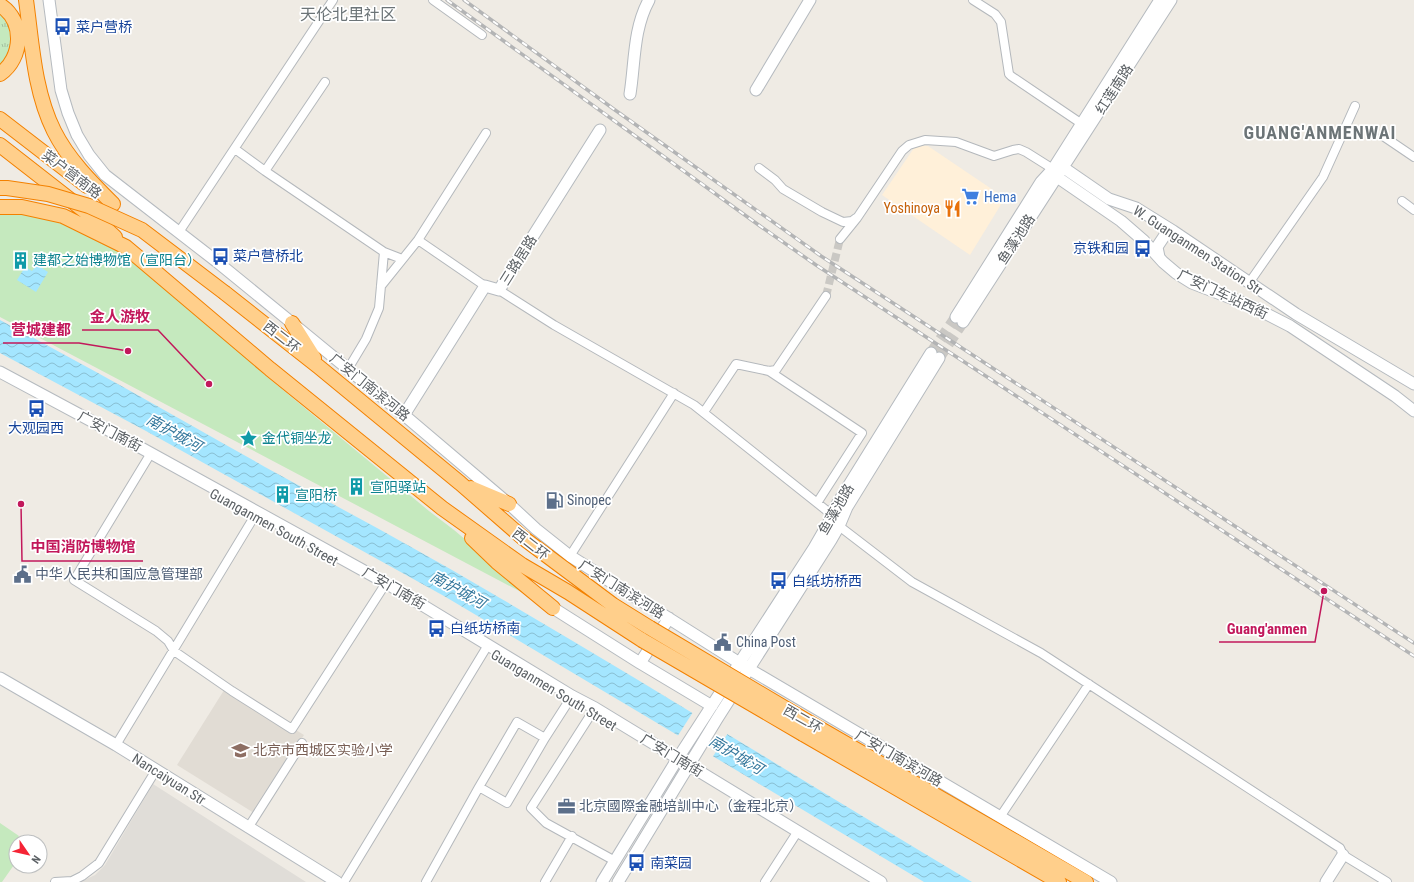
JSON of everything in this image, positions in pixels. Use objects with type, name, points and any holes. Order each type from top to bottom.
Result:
[{"type":"highway","points":[[26,0],[36,77],[45,109],[54,131],[70,157],[90,181],[113,204]]},
{"type":"highway","points":[[0,5],[10,14],[14,21],[18,37],[14,60],[5,71],[0,74]]},
{"type":"highway","name":"菜户营南路","points":[[0,119],[78,180],[113,204],[142,230]]},
{"type":"highway","name":"菜户营南路","points":[[0,145],[100,223],[126,246]]},
{"type":"highway","name":"西二环","points":[[0,188],[48,194],[89,206],[142,230],[225,292],[319,367],[460,483],[522,538],[613,605],[806,729],[1059,882]]},
{"type":"highway","name":"西二环","points":[[0,207],[22,207],[63,216],[126,246],[276,374],[442,508],[522,565],[568,592],[642,640],[1086,882]]},
{"type":"highway","points":[[292,323],[319,367]]},
{"type":"highway","points":[[460,483],[509,504]]},
{"type":"highway","points":[[442,508],[459,527],[497,562],[553,608]]},
{"type":"street","name":"广安门南滨河路","points":[[49,0],[61,90],[77,135],[89,155],[105,175],[179,232],[292,323],[404,415],[509,504],[536,529],[570,556],[744,666],[1111,882]]},
{"type":"street","points":[[179,232],[333,0]]},
{"type":"street","points":[[433,0],[482,35]]},
{"type":"street","points":[[630,94],[637,29],[649,0]]},
{"type":"street","points":[[756,90],[810,0]]},
{"type":"street","points":[[973,0],[995,14],[1001,22],[1009,74],[1082,124]]},
{"type":"street","name":"红莲南路","points":[[1058,171],[1082,124],[1160,0]]},
{"type":"street","name":"红莲南路","points":[[1058,171],[1171,0]]},
{"type":"street","points":[[265,171],[326,82]]},
{"type":"street","points":[[1249,283],[1323,177],[1355,106]]},
{"type":"street","name":"三路居路","points":[[404,415],[485,286],[498,290],[600,130]]},
{"type":"street","points":[[381,287],[418,240],[486,133]]},
{"type":"street","points":[[1383,136],[1414,157]]},
{"type":"street","points":[[840,239],[857,218],[902,151],[909,145],[925,140],[956,142],[994,156],[1019,149],[1058,171]]},
{"type":"street","points":[[235,149],[384,252],[402,260]]},
{"type":"street","points":[[759,168],[775,180],[783,189],[822,212],[843,222],[852,221],[857,218]]},
{"type":"street","name":"W. Guanganmen Station Str","points":[[1058,171],[1110,198],[1136,208],[1173,231],[1296,314],[1414,384]]},
{"type":"street","name":"广安门车站西街","points":[[1058,171],[1121,221],[1144,241],[1176,273],[1192,283],[1249,305],[1290,326],[1395,396],[1414,411]]},
{"type":"street","name":"鱼藻池路","points":[[960,320],[1041,182],[1058,171]]},
{"type":"street","points":[[1402,202],[1414,210]]},
{"type":"street","points":[[1159,257],[1157,247],[1165,235],[1173,231]]},
{"type":"street","points":[[418,240],[485,286]]},
{"type":"street","points":[[348,369],[366,339],[379,308],[384,252]]},
{"type":"street","points":[[498,290],[704,412],[831,514]]},
{"type":"street","points":[[704,412],[736,364],[776,370],[826,296]]},
{"type":"street","points":[[1290,326],[1296,323],[1298,318],[1296,314]]},
{"type":"street","name":"鱼藻池路","points":[[935,356],[847,507],[839,526],[744,666],[829,522],[831,514],[935,356]]},
{"type":"street","points":[[769,370],[862,433],[817,503]]},
{"type":"street","name":"广安门南街","points":[[0,372],[385,585],[570,697],[679,757]]},
{"type":"street","points":[[0,377],[149,455],[74,580],[156,631],[168,641],[174,651],[232,691],[292,729],[385,585]]},
{"type":"street","points":[[1395,396],[1392,391],[1392,384],[1402,378]]},
{"type":"street","points":[[570,556],[674,393]]},
{"type":"street","points":[[116,745],[256,514]]},
{"type":"street","points":[[839,526],[912,582],[1041,653],[1340,848],[1346,857],[1387,882]]},
{"type":"street","points":[[553,608],[640,663],[712,713]]},
{"type":"street","points":[[640,663],[669,618]]},
{"type":"street","points":[[344,882],[487,647]]},
{"type":"street","points":[[602,882],[679,757],[712,713],[744,666]]},
{"type":"street","name":"Nancaiyuan Str","points":[[0,678],[116,745],[337,882]]},
{"type":"street","points":[[1000,817],[1089,684]]},
{"type":"street","points":[[479,787],[507,803],[570,697]]},
{"type":"street","points":[[594,710],[531,808],[546,823],[615,861]]},
{"type":"street","points":[[618,882],[690,764],[712,713]]},
{"type":"street","points":[[426,882],[517,722],[545,738]]},
{"type":"street","points":[[248,828],[302,743]]},
{"type":"street","points":[[679,757],[872,882]]},
{"type":"street","points":[[54,882],[72,881],[82,876],[99,863],[156,770]]},
{"type":"street","points":[[765,882],[797,834]]},
{"type":"street","points":[[797,834],[881,882]]},
{"type":"street","points":[[545,882],[572,836]]},
{"type":"street","points":[[1326,882],[1346,857]]},
{"type":"street","points":[[1333,882],[1346,857]]},
{"type":"shaded area","points":[[916,145],[928,146],[1005,198],[970,255],[882,195]]},
{"type":"shaded area","name":"北京市西城区实验小学","points":[[226,687],[304,735],[254,813],[177,765]]},
{"type":"shaded area","points":[[153,784],[306,882],[80,882],[95,875],[105,865]]},
{"type":"green space","points":[[0,12],[7,21],[11,32],[12,49],[7,59],[0,67]]},
{"type":"green space","points":[[0,207],[22,207],[126,247],[265,375],[540,602],[0,317]]},
{"type":"green space","points":[[0,823],[16,834],[8,834],[8,873],[2,882],[0,882]]},
{"type":"water","points":[[37,265],[48,272],[36,292],[17,280],[25,267],[32,271]]},
{"type":"water","name":"南护城河","points":[[0,320],[104,376],[462,576],[610,663],[972,882],[924,882],[444,596],[146,431],[0,353]]},
{"type":"pier","points":[[693,712],[728,733],[712,758],[677,737]]},
{"type":"tunnel","points":[[826,296],[840,239]]},
{"type":"tunnel","points":[[931,353],[956,317]]},
{"type":"tunnel","points":[[939,358],[963,322]]},
{"type":"railway","points":[[447,0],[816,265],[1414,656]]},
{"type":"railway","points":[[464,0],[615,110],[821,256],[1414,643]]},
{"type":"place","name":"菜户营桥","points":[[63,27]]},
{"type":"place","name":"Hema","points":[[971,197]]},
{"type":"place","name":"Yoshinoya","points":[[953,208]]},
{"type":"place","name":"京铁和园","points":[[1142,248]]},
{"type":"place","name":"菜户营桥北","points":[[220,256]]},
{"type":"place","name":"建都之始博物馆（宣阳台）","points":[[20,260]]},
{"type":"place","name":"营城建都","points":[[128,351]]},
{"type":"place","name":"金人游牧","points":[[209,384]]},
{"type":"place","name":"大观园西","points":[[36,408]]},
{"type":"place","name":"金代铜坐龙","points":[[249,438]]},
{"type":"place","name":"宣阳驿站","points":[[357,487]]},
{"type":"place","name":"宣阳桥","points":[[282,495]]},
{"type":"place","name":"Sinopec","points":[[554,500]]},
{"type":"place","name":"中国消防博物馆","points":[[21,504]]},
{"type":"place","name":"中华人民共和国应急管理部","points":[[22,574]]},
{"type":"place","name":"白纸坊桥西","points":[[779,581]]},
{"type":"place","name":"Guang'anmen","points":[[1324,591]]},
{"type":"place","name":"白纸坊桥南","points":[[437,628]]},
{"type":"place","name":"China Post","points":[[723,642]]},
{"type":"place","name":"北京市西城区实验小学","points":[[240,750]]},
{"type":"place","name":"北京國際金融培訓中心（金程北京）","points":[[566,806]]},
{"type":"place","name":"南菜园","points":[[637,863]]},
{"type":"district","name":"天伦北里社区","points":[[348,14]]},
{"type":"district","name":"GUANG'ANMENWAI","points":[[1320,133]]}]
